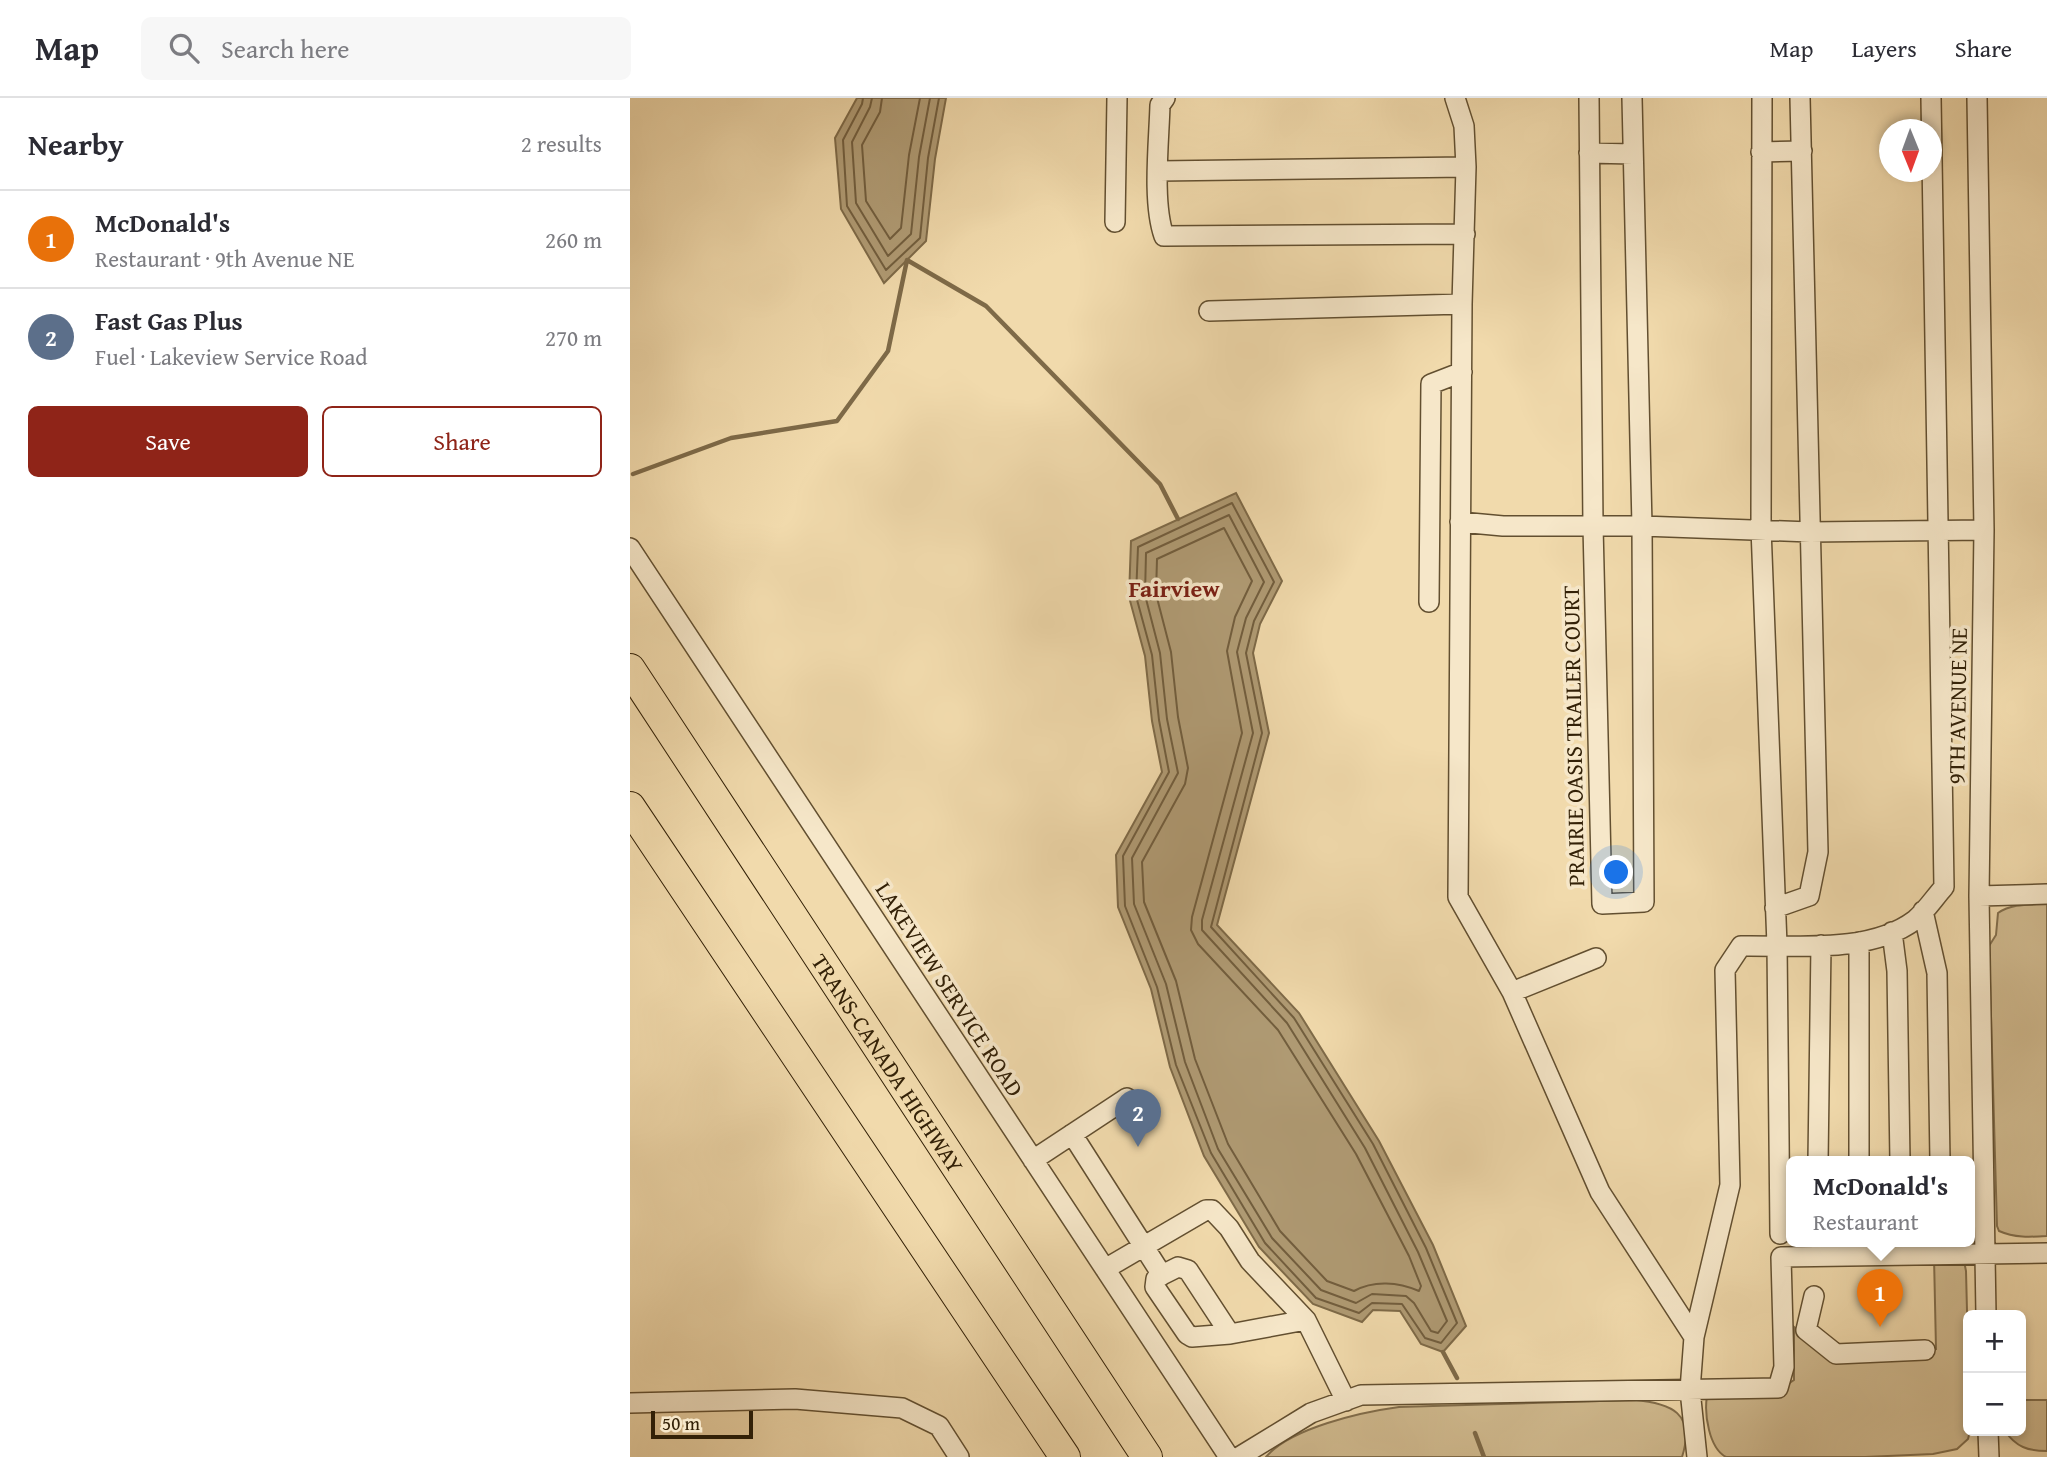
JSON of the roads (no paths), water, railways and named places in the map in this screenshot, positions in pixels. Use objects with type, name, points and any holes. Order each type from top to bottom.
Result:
[{"type":"highway","name":"TRANS-CANADA HIGHWAY","points":[[630,669],[1147,1457]]},
{"type":"highway","points":[[630,807],[1065,1457]]},
{"type":"street","points":[[1115,222],[1117,98]]},
{"type":"street","points":[[1165,98],[1160,105],[1159,171],[1159,221],[1164,236],[1465,234]]},
{"type":"street","points":[[1455,98],[1464,126],[1466,167],[1462,304],[1462,617],[1458,897],[1512,992],[1600,1192],[1694,1337]]},
{"type":"street","name":"PRAIRIE OASIS TRAILER COURT","points":[[1589,98],[1593,526],[1602,905],[1644,901],[1642,526],[1632,98]]},
{"type":"street","points":[[1762,98],[1761,528],[1777,945],[1780,1234]]},
{"type":"street","points":[[1775,908],[1809,896],[1818,852],[1800,98]]},
{"type":"street","points":[[1697,1457],[1690,1390],[1694,1337],[1730,1185],[1725,970],[1741,946],[1821,946],[1859,942],[1892,932],[1916,919],[1944,887],[1931,98]]},
{"type":"street","name":"9TH AVENUE NE","points":[[1977,98],[1984,530],[1979,896],[1986,1310]]},
{"type":"street","points":[[1761,152],[1802,152]]},
{"type":"street","points":[[1589,153],[1633,153]]},
{"type":"street","points":[[1159,171],[1466,167]]},
{"type":"street","points":[[1209,310],[1462,304]]},
{"type":"street","points":[[1429,602],[1431,384],[1462,372]]},
{"type":"street","points":[[1460,522],[1503,526],[1761,528],[1810,532],[1984,530]]},
{"type":"street","name":"LAKEVIEW SERVICE ROAD","points":[[630,548],[1229,1457]]},
{"type":"street","points":[[1979,896],[2047,894]]},
{"type":"street","points":[[1923,911],[1937,973],[1940,1156]]},
{"type":"street","points":[[1892,932],[1897,971],[1900,1156]]},
{"type":"street","points":[[1859,942],[1859,1156]]},
{"type":"street","points":[[1818,1156],[1821,946]]},
{"type":"street","points":[[1512,992],[1596,958]]},
{"type":"street","points":[[1034,1160],[1126,1098]]},
{"type":"street","points":[[1072,1134],[1162,1275]]},
{"type":"street","points":[[1105,1269],[1206,1210],[1212,1210],[1229,1228],[1250,1261],[1306,1320],[1346,1401]]},
{"type":"street","points":[[1238,1457],[1311,1413],[1361,1395],[1778,1388],[1784,1367],[1781,1256],[2047,1253]]},
{"type":"street","points":[[1230,1334],[1188,1270],[1178,1267],[1156,1279],[1156,1287],[1180,1324],[1192,1337],[1230,1334],[1306,1320]]},
{"type":"street","points":[[1812,1302],[1806,1329],[1818,1342],[1836,1354],[1926,1350]]},
{"type":"street","points":[[1153,1340],[1180,1324]]},
{"type":"street","points":[[630,1403],[795,1399],[902,1408],[939,1426],[959,1457]]},
{"type":"street","points":[[1988,1436],[1989,1457]]},
{"type":"water","points":[[857,98],[946,98],[935,159],[926,241],[884,283],[841,209],[835,138]]},
{"type":"water","points":[[1236,493],[1282,581],[1260,624],[1253,653],[1269,733],[1217,925],[1299,1013],[1379,1141],[1433,1245],[1466,1326],[1443,1352],[1421,1344],[1400,1311],[1373,1310],[1362,1322],[1313,1304],[1259,1247],[1204,1156],[1170,1067],[1151,989],[1118,907],[1116,855],[1162,772],[1152,721],[1145,656],[1129,597],[1131,541]]},
{"type":"waterway","points":[[633,474],[731,438],[837,421],[888,351],[907,260],[986,306],[1160,484],[1178,519]]},
{"type":"waterway","points":[[1443,1352],[1457,1378]]},
{"type":"waterway","points":[[1475,1433],[1484,1457]]},
{"type":"place","name":"Fast Gas Plus","points":[[1138,1147]]},
{"type":"place","name":"McDonald's","points":[[1880,1327]]},
{"type":"district","name":"Fairview","points":[[1174,588]]}]
